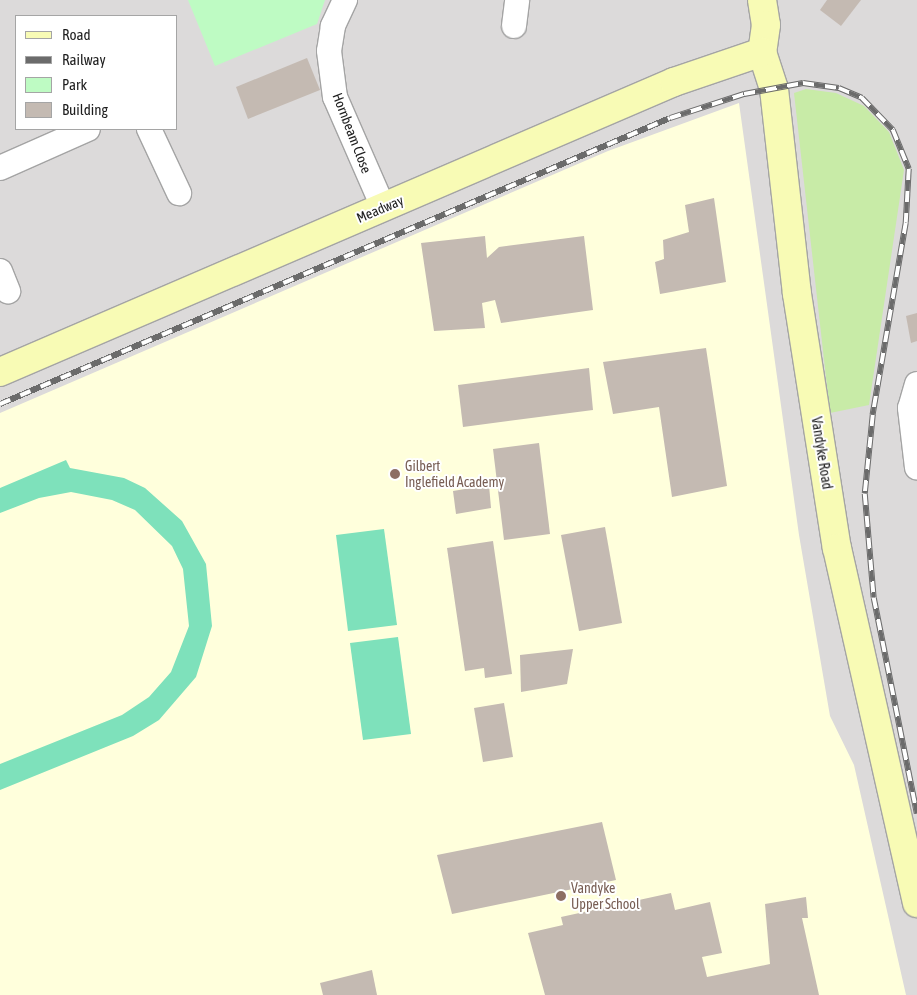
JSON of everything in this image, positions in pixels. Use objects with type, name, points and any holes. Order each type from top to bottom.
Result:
[{"type":"street","name":"Hornbeam Close","points":[[346,0],[333,26],[329,51],[335,97],[383,207]]},
{"type":"street","points":[[514,26],[517,0]]},
{"type":"street","name":"Vandyke Road","points":[[762,0],[766,25],[762,52],[774,89],[797,294],[837,548],[917,903]]},
{"type":"street","name":"Meadway","points":[[0,372],[674,82],[762,52]]},
{"type":"street","points":[[0,168],[86,130]]},
{"type":"street","points":[[149,130],[179,193]]},
{"type":"street","points":[[917,384],[910,408],[917,468]]},
{"type":"shaded area","points":[[0,0],[917,0],[917,995],[0,995]]},
{"type":"shaded area","name":"Gilbert Inglefield Academy","points":[[739,103],[799,535],[830,716],[854,765],[906,995],[0,995],[0,413],[608,151]]},
{"type":"green space","points":[[188,0],[325,0],[317,24],[215,66]]},
{"type":"green space","points":[[806,89],[836,93],[864,106],[889,132],[904,170],[869,405],[830,413],[794,93]]},
{"type":"green space","points":[[66,460],[70,468],[124,478],[145,488],[182,521],[206,564],[212,626],[196,677],[159,720],[133,736],[0,790],[0,764],[122,715],[149,697],[171,672],[189,626],[183,569],[172,546],[135,510],[112,500],[71,492],[39,498],[0,513],[0,488]]},
{"type":"green space","points":[[384,529],[397,625],[348,631],[336,535]]},
{"type":"green space","points":[[398,637],[411,734],[363,740],[350,643]]},
{"type":"building","points":[[827,0],[861,0],[841,26],[820,10]]},
{"type":"building","points":[[307,58],[320,90],[248,119],[236,87]]},
{"type":"building","points":[[714,198],[726,282],[660,294],[655,262],[664,259],[663,240],[689,232],[685,205]]},
{"type":"building","points":[[485,236],[487,258],[499,247],[584,236],[593,310],[501,323],[495,300],[482,303],[485,328],[434,331],[421,243]]},
{"type":"building","points":[[917,313],[917,341],[911,343],[906,316]]},
{"type":"building","points":[[706,348],[727,486],[672,497],[659,407],[613,414],[603,362]]},
{"type":"building","points":[[589,368],[593,410],[463,427],[458,385]]},
{"type":"building","points":[[539,443],[550,534],[504,540],[493,449]]},
{"type":"building","points":[[489,485],[491,508],[456,514],[453,491]]},
{"type":"building","points":[[605,527],[622,623],[579,631],[561,535]]},
{"type":"building","points":[[493,541],[512,674],[485,678],[484,668],[465,671],[447,548]]},
{"type":"building","points":[[573,649],[567,684],[521,692],[520,655]]},
{"type":"building","points":[[504,703],[513,757],[483,762],[474,708]]},
{"type":"building","points":[[602,822],[616,880],[452,914],[437,855]]},
{"type":"building","points":[[671,893],[675,910],[710,902],[722,953],[702,957],[707,977],[770,964],[765,904],[806,897],[808,918],[802,918],[819,995],[545,995],[528,933],[563,925],[561,917]]},
{"type":"building","points":[[372,970],[377,995],[323,995],[320,983]]},
{"type":"railway","points":[[0,404],[670,118],[744,94],[803,83],[839,88],[862,98],[893,130],[909,169],[906,223],[873,415],[865,494],[874,598],[917,814]]},
{"type":"place","name":"Gilbert Inglefield Academy","points":[[395,474]]},
{"type":"place","name":"Vandyke Upper School","points":[[561,896]]}]
